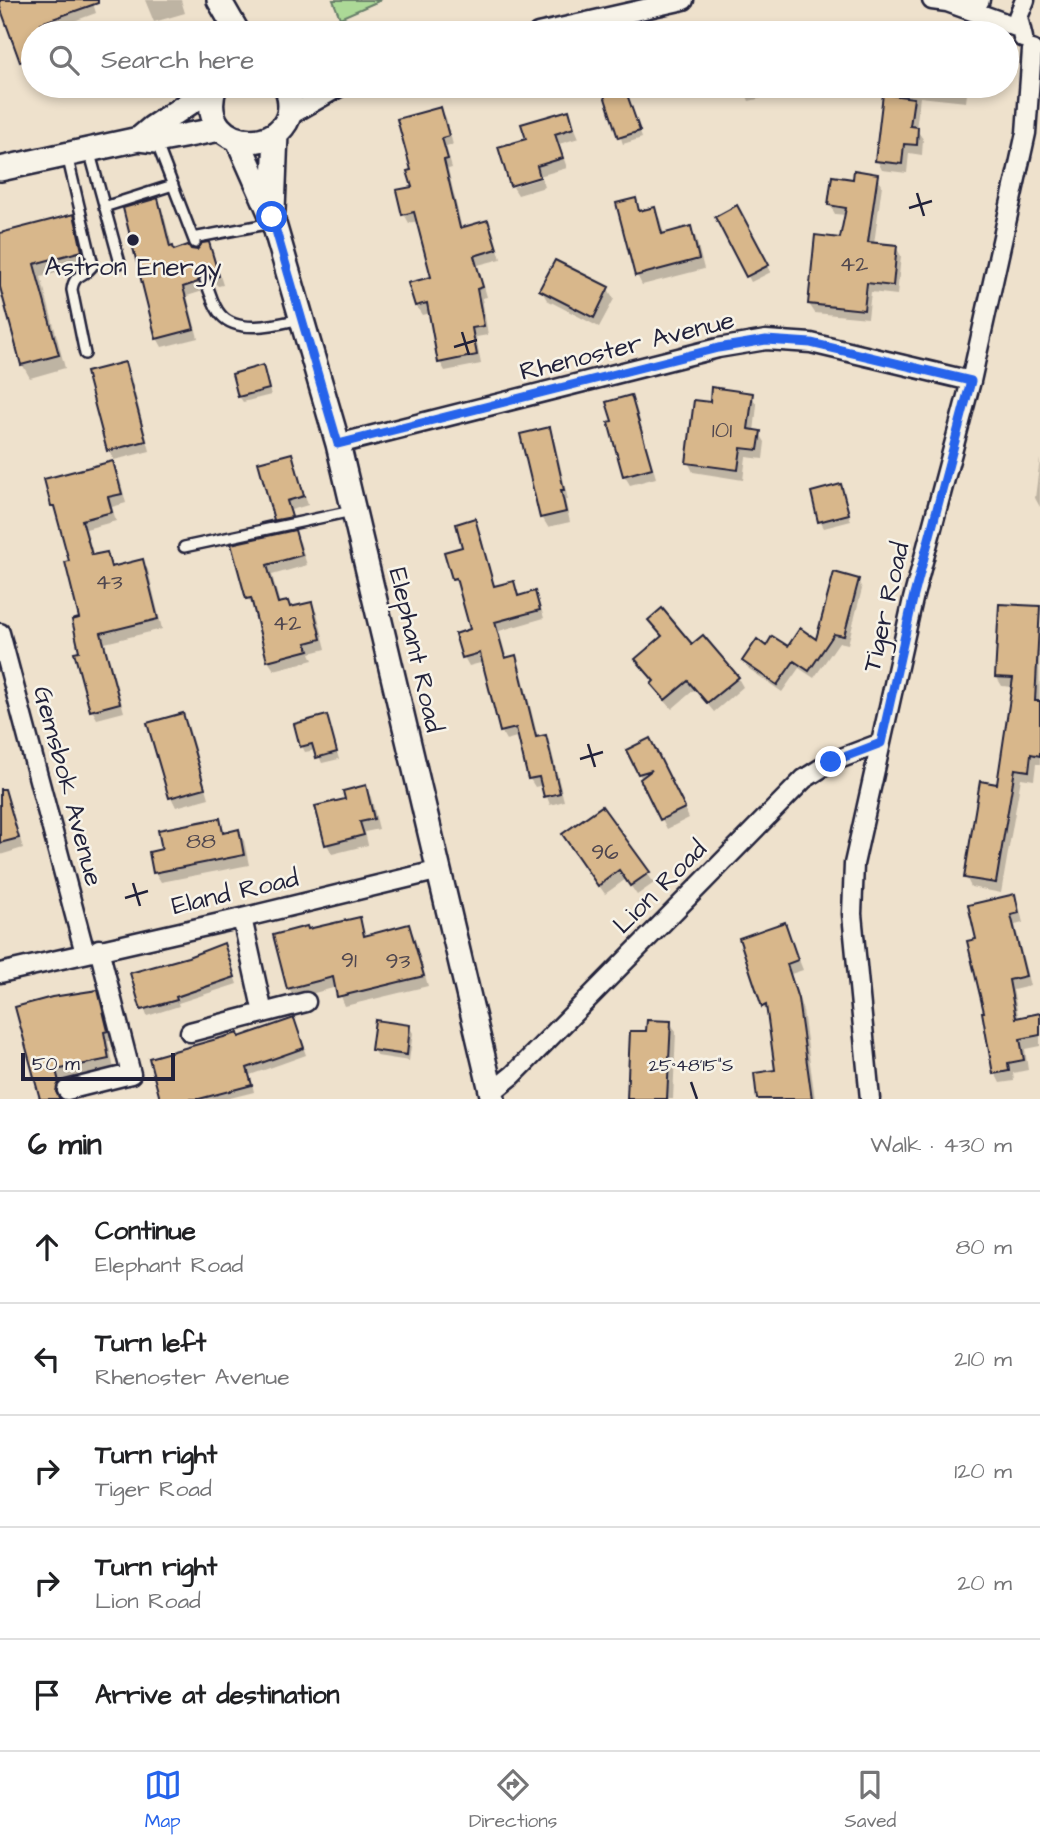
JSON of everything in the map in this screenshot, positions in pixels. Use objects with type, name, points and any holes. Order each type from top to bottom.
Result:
[{"type":"street","points":[[219,0],[222,21]]},
{"type":"street","points":[[219,0],[231,21]]},
{"type":"street","points":[[591,21],[684,0]]},
{"type":"street","points":[[939,1],[980,0]]},
{"type":"street","points":[[1018,21],[1026,0]]},
{"type":"street","points":[[939,1],[998,21]]},
{"type":"street","points":[[1019,28],[1026,44],[1036,52]]},
{"type":"street","name":"Tiger Road","points":[[870,1099],[852,915],[857,846],[913,599],[971,381],[1026,133],[1036,52]]},
{"type":"street","points":[[149,136],[199,98]]},
{"type":"street","name":"Elephant Road","points":[[211,98],[211,108],[229,134],[273,220],[338,444],[493,1096]]},
{"type":"street","name":"Elephant Road","points":[[273,220],[282,125],[288,98]]},
{"type":"street","points":[[0,169],[149,136],[229,134],[251,142],[264,140],[323,98]]},
{"type":"street","name":"Tiger Road","points":[[1026,133],[1040,100]]},
{"type":"street","name":"Rhenoster Avenue","points":[[338,444],[718,348],[766,340],[811,343],[971,381]]},
{"type":"street","name":"Gemsbok Avenue","points":[[0,633],[92,951],[131,1074],[67,1090]]},
{"type":"street","name":"Lion Road","points":[[493,1096],[804,779],[842,757],[881,743]]},
{"type":"street","name":"Eland Road","points":[[0,973],[440,870]]},
{"type":"street","points":[[242,918],[263,1013]]},
{"type":"street","points":[[190,1032],[306,1002]]},
{"type":"lane","points":[[149,136],[173,185],[194,241],[273,220]]},
{"type":"lane","points":[[78,153],[104,207],[120,263]]},
{"type":"lane","points":[[78,153],[93,265],[89,271],[77,276],[72,290],[85,355]]},
{"type":"lane","points":[[104,207],[173,185]]},
{"type":"lane","points":[[205,280],[219,314],[231,324],[251,326],[302,319]]},
{"type":"lane","points":[[184,547],[354,510]]},
{"type":"green space","points":[[333,0],[381,0],[340,18]]},
{"type":"building","points":[[0,0],[98,0],[98,3],[47,21],[21,21],[20,62],[0,7]]},
{"type":"building","points":[[605,98],[628,98],[640,131],[618,138]]},
{"type":"building","points":[[883,98],[914,98],[910,126],[918,127],[917,145],[904,144],[902,164],[875,161]]},
{"type":"building","points":[[441,107],[449,136],[442,138],[448,159],[444,160],[460,228],[488,220],[497,249],[474,256],[483,287],[477,289],[484,326],[472,328],[477,355],[438,363],[427,303],[415,306],[408,283],[431,277],[414,212],[402,215],[396,190],[412,187],[407,171],[411,170],[397,119]]},
{"type":"building","points":[[569,110],[574,128],[555,134],[563,158],[537,166],[540,177],[510,186],[498,147],[526,139],[521,124]]},
{"type":"building","points":[[854,170],[878,174],[868,242],[897,245],[893,286],[867,283],[864,310],[808,304],[815,235],[840,238],[846,208],[828,205],[832,176],[853,179]]},
{"type":"building","points":[[158,198],[170,247],[173,246],[174,250],[188,245],[197,250],[202,243],[209,242],[219,276],[212,278],[203,273],[198,282],[183,287],[194,329],[156,339],[123,208]]},
{"type":"building","points":[[636,198],[639,211],[655,207],[662,234],[691,226],[699,259],[635,276],[616,203]]},
{"type":"building","points":[[737,205],[769,265],[746,277],[715,217]]},
{"type":"building","points":[[74,214],[82,251],[34,264],[59,355],[21,365],[0,287],[0,233]]},
{"type":"building","points":[[555,260],[609,287],[594,318],[539,290]]},
{"type":"building","points":[[125,362],[146,441],[107,451],[86,372]]},
{"type":"building","points":[[263,365],[269,389],[238,397],[232,374]]},
{"type":"building","points":[[711,387],[753,393],[748,429],[761,431],[758,450],[741,448],[738,470],[686,463],[694,400],[710,402]]},
{"type":"building","points":[[631,395],[652,468],[623,476],[608,422],[612,421],[606,402]]},
{"type":"building","points":[[550,427],[564,490],[561,490],[566,512],[540,518],[520,434]]},
{"type":"building","points":[[292,453],[304,496],[287,501],[292,517],[261,523],[274,520],[258,462]]},
{"type":"building","points":[[113,461],[122,494],[108,497],[112,512],[82,520],[92,555],[107,552],[111,567],[143,559],[158,619],[101,633],[120,703],[90,711],[74,652],[79,651],[72,620],[79,618],[65,562],[69,561],[44,479]]},
{"type":"building","points":[[841,484],[849,514],[818,522],[811,492]]},
{"type":"building","points":[[475,518],[494,586],[514,581],[518,596],[535,591],[540,610],[495,622],[505,658],[516,655],[536,737],[546,735],[560,793],[544,797],[539,777],[528,779],[516,728],[500,732],[480,653],[462,658],[455,634],[470,629],[456,578],[452,579],[444,552],[462,547],[456,524]]},
{"type":"building","points":[[295,530],[302,555],[267,565],[278,603],[288,601],[290,607],[312,602],[321,639],[306,643],[309,650],[267,661],[251,598],[246,599],[231,544]]},
{"type":"building","points":[[834,572],[859,579],[844,636],[834,634],[809,671],[794,661],[777,685],[742,661],[757,639],[766,646],[772,636],[788,646],[800,628],[816,639]]},
{"type":"building","points":[[999,604],[1040,606],[1035,701],[1040,701],[1040,756],[1031,754],[1029,771],[1015,769],[996,883],[964,878],[980,781],[997,784],[1013,678],[995,677]]},
{"type":"building","points":[[662,608],[692,644],[703,635],[739,677],[707,703],[688,681],[665,700],[651,684],[654,681],[635,659],[662,636],[648,620]]},
{"type":"building","points":[[183,713],[205,788],[169,798],[147,723]]},
{"type":"building","points":[[327,715],[337,752],[316,758],[312,744],[300,747],[294,724]]},
{"type":"building","points":[[650,738],[685,808],[660,820],[640,779],[652,770],[638,774],[626,750]]},
{"type":"building","points":[[366,785],[374,819],[360,822],[364,835],[325,845],[315,806],[345,799],[343,791]]},
{"type":"building","points":[[0,789],[5,789],[19,838],[0,843]]},
{"type":"building","points":[[602,806],[650,872],[630,886],[619,870],[598,886],[562,834]]},
{"type":"building","points":[[220,818],[223,833],[239,829],[244,855],[153,873],[149,852],[162,849],[158,830]]},
{"type":"building","points":[[1015,894],[1019,913],[1011,915],[1026,976],[1009,980],[1016,1018],[1040,1013],[1040,1035],[1020,1039],[1024,1060],[1008,1063],[1009,1071],[993,1074],[984,1012],[967,941],[976,939],[968,905]]},
{"type":"building","points":[[360,917],[364,936],[409,924],[424,976],[337,997],[333,977],[287,989],[273,935]]},
{"type":"building","points":[[785,922],[798,960],[787,964],[798,999],[812,1099],[757,1099],[754,1073],[775,1070],[766,1005],[762,1007],[739,938]]},
{"type":"building","points":[[224,943],[235,977],[176,997],[177,1000],[141,1010],[130,973],[188,957]]},
{"type":"building","points":[[98,990],[108,1031],[104,1032],[109,1059],[56,1070],[59,1082],[56,1092],[60,1099],[40,1099],[15,1007],[52,997]]},
{"type":"building","points":[[294,1018],[304,1048],[247,1068],[252,1085],[199,1099],[160,1099],[149,1058],[238,1033],[239,1037]]},
{"type":"building","points":[[375,1020],[410,1025],[407,1055],[371,1050]]},
{"type":"building","points":[[647,1020],[671,1021],[667,1099],[627,1099],[630,1031],[646,1031]]},
{"type":"place","name":"Astron Energy","points":[[133,240]]},
{"type":"route","points":[[272,217],[338,444],[718,348],[766,340],[811,343],[971,381],[913,599],[881,743],[831,762]]}]
